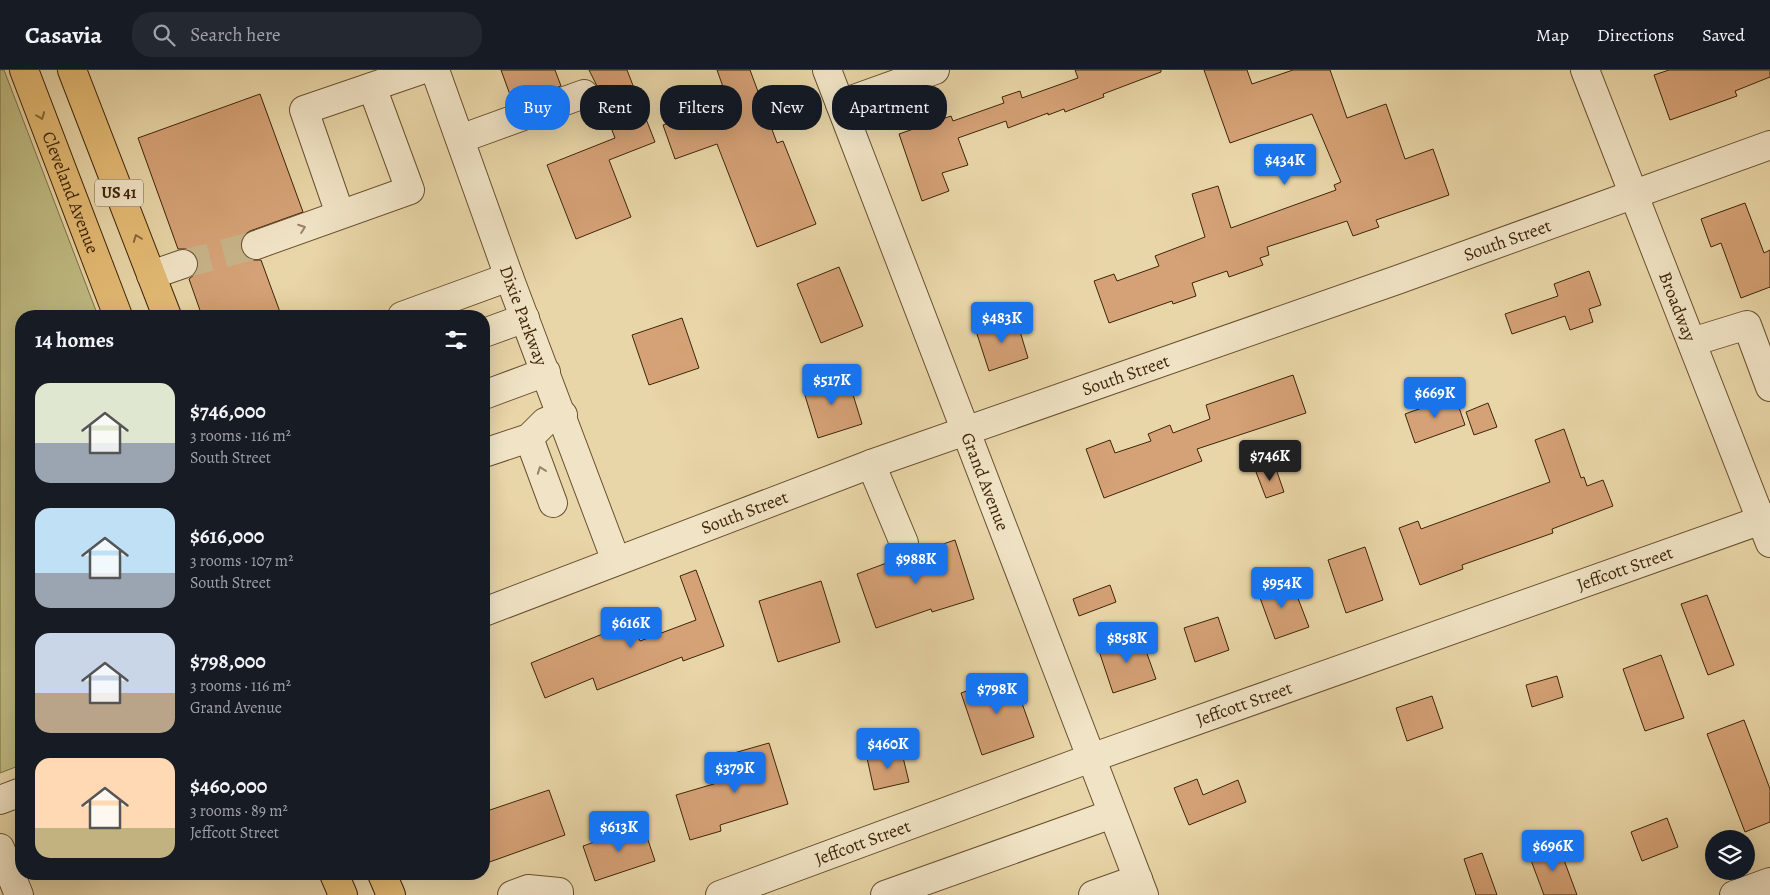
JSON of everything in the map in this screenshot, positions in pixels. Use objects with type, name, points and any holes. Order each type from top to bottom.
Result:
[{"type":"main road","name":"Cleveland Avenue","points":[[24,70],[116,310]]},
{"type":"main road","name":"US 41","points":[[72,70],[165,310]]},
{"type":"main road","points":[[337,880],[343,895]]},
{"type":"main road","points":[[385,880],[391,895]]},
{"type":"street","points":[[340,214],[304,110],[421,70]]},
{"type":"street","name":"Dixie Parkway","points":[[435,70],[509,277],[563,416],[616,561]]},
{"type":"street","name":"Grand Avenue","points":[[827,70],[833,85]]},
{"type":"street","points":[[893,85],[935,70]]},
{"type":"street","name":"Broadway","points":[[1585,70],[1767,526]]},
{"type":"street","points":[[256,245],[410,190],[372,87]]},
{"type":"street","points":[[460,139],[580,95]]},
{"type":"street","name":"Grand Avenue","points":[[850,130],[1141,887]]},
{"type":"street","name":"South Street","points":[[490,610],[871,464],[1397,280],[1770,145]]},
{"type":"street","points":[[151,275],[183,264]]},
{"type":"street","points":[[418,310],[509,277]]},
{"type":"street","points":[[490,331],[525,318]]},
{"type":"street","points":[[1692,342],[1747,325],[1770,387]]},
{"type":"street","points":[[490,392],[546,372]]},
{"type":"street","points":[[490,451],[529,438],[544,422],[563,416]]},
{"type":"street","points":[[529,438],[552,503]]},
{"type":"street","points":[[871,464],[904,543]]},
{"type":"street","name":"Jeffcott Street","points":[[720,895],[1091,758],[1767,526]]},
{"type":"street","points":[[0,800],[15,794]]},
{"type":"street","points":[[885,895],[1112,814]]},
{"type":"street","points":[[0,848],[19,895]]},
{"type":"street","points":[[1734,895],[1770,882]]},
{"type":"street","points":[[1093,895],[1141,887]]},
{"type":"street","points":[[512,895],[528,889],[558,892],[559,895]]},
{"type":"shaded area","points":[[0,70],[4,70],[96,310],[15,310],[15,767],[0,773]]},
{"type":"building","points":[[501,70],[555,70],[561,85],[506,85]]},
{"type":"building","points":[[589,70],[627,70],[633,85],[596,85]]},
{"type":"building","points":[[717,70],[750,70],[756,85],[752,85],[752,130],[772,130],[777,143],[783,141],[816,224],[757,247],[717,144],[675,159],[665,130],[742,130],[742,85],[722,85]]},
{"type":"building","points":[[1075,70],[1161,70],[1161,72],[1103,94],[1104,97],[1065,112],[1064,109],[1048,115],[1048,113],[1008,128],[1006,121],[958,138],[968,165],[942,173],[949,191],[922,201],[899,134],[911,130],[947,130],[947,117],[951,116],[953,121],[1004,103],[1002,97],[1020,91],[1022,98],[1078,78]]},
{"type":"building","points":[[1204,70],[1247,70],[1252,84],[1293,70],[1330,70],[1347,118],[1386,104],[1405,159],[1433,149],[1449,195],[1376,220],[1379,227],[1353,236],[1347,221],[1267,247],[1269,255],[1260,258],[1263,265],[1229,277],[1227,271],[1192,283],[1196,296],[1173,304],[1172,301],[1109,323],[1094,281],[1114,274],[1117,281],[1159,266],[1155,256],[1205,237],[1192,194],[1218,186],[1231,228],[1336,190],[1334,185],[1341,182],[1312,114],[1230,143]]},
{"type":"building","points":[[1669,70],[1770,70],[1770,77],[1735,91],[1737,96],[1670,120],[1654,75]]},
{"type":"building","points":[[260,94],[303,212],[250,231],[244,235],[241,242],[241,250],[246,257],[261,260],[279,310],[200,310],[189,279],[195,274],[198,267],[198,258],[193,252],[186,249],[178,249],[138,138]]},
{"type":"building","points":[[650,129],[655,142],[609,160],[631,217],[576,239],[547,165],[615,138],[612,130]]},
{"type":"building","points":[[1745,203],[1764,253],[1770,250],[1770,287],[1741,298],[1721,243],[1711,247],[1701,219]]},
{"type":"building","points":[[839,267],[863,326],[821,343],[797,284]]},
{"type":"building","points":[[1589,271],[1601,305],[1589,309],[1593,322],[1570,330],[1565,316],[1512,334],[1505,314],[1558,296],[1554,284]]},
{"type":"building","points":[[682,318],[699,368],[649,385],[632,335]]},
{"type":"building","points":[[1016,318],[1028,358],[989,371],[976,331]]},
{"type":"building","points":[[847,375],[862,424],[818,438],[803,389]]},
{"type":"building","points":[[1293,375],[1306,413],[1197,449],[1202,461],[1104,498],[1086,449],[1110,440],[1115,453],[1151,441],[1148,434],[1170,425],[1173,433],[1210,419],[1206,405]]},
{"type":"building","points":[[1455,396],[1465,425],[1415,443],[1405,414]]},
{"type":"building","points":[[1488,403],[1497,427],[1474,435],[1466,412]]},
{"type":"building","points":[[1564,429],[1581,478],[1584,477],[1587,486],[1603,480],[1613,506],[1552,529],[1553,533],[1462,565],[1463,569],[1420,585],[1399,528],[1418,521],[1421,529],[1550,482],[1535,440]]},
{"type":"building","points":[[1275,466],[1284,492],[1266,498],[1256,472]]},
{"type":"building","points":[[955,540],[974,599],[932,612],[931,609],[876,628],[857,574],[900,558],[910,558],[916,553]]},
{"type":"building","points":[[1365,547],[1383,600],[1346,613],[1328,560]]},
{"type":"building","points":[[696,570],[724,646],[683,661],[682,657],[597,690],[593,678],[545,698],[531,663],[632,622],[640,641],[696,620],[680,576]]},
{"type":"building","points":[[1272,578],[1278,594],[1294,588],[1309,627],[1275,639],[1255,584]]},
{"type":"building","points":[[821,581],[840,642],[778,662],[759,601]]},
{"type":"building","points":[[1110,585],[1116,602],[1079,616],[1073,599]]},
{"type":"building","points":[[1707,595],[1734,665],[1708,675],[1681,604]]},
{"type":"building","points":[[1218,617],[1229,650],[1195,662],[1184,628]]},
{"type":"building","points":[[1140,634],[1156,679],[1113,693],[1098,648]]},
{"type":"building","points":[[1661,655],[1684,718],[1645,731],[1623,669]]},
{"type":"building","points":[[1012,675],[1034,737],[982,755],[961,693]]},
{"type":"building","points":[[1557,676],[1563,697],[1532,707],[1526,685]]},
{"type":"building","points":[[1432,696],[1443,728],[1407,741],[1396,708]]},
{"type":"building","points":[[1744,720],[1770,789],[1770,822],[1750,830],[1744,830],[1707,734]]},
{"type":"building","points":[[769,743],[788,804],[720,825],[721,831],[690,840],[676,795],[741,776],[734,753]]},
{"type":"building","points":[[901,749],[909,782],[874,790],[867,758]]},
{"type":"building","points":[[1197,779],[1203,795],[1238,780],[1246,802],[1189,825],[1174,788]]},
{"type":"building","points":[[549,790],[565,835],[490,862],[490,810]]},
{"type":"building","points":[[1667,818],[1678,847],[1642,861],[1631,832]]},
{"type":"building","points":[[643,825],[655,861],[595,881],[583,846]]},
{"type":"building","points":[[1558,844],[1577,895],[1544,895],[1529,855]]},
{"type":"building","points":[[1482,853],[1497,895],[1476,895],[1464,859]]},
{"type":"tunnel","points":[[183,264],[256,245]]}]
